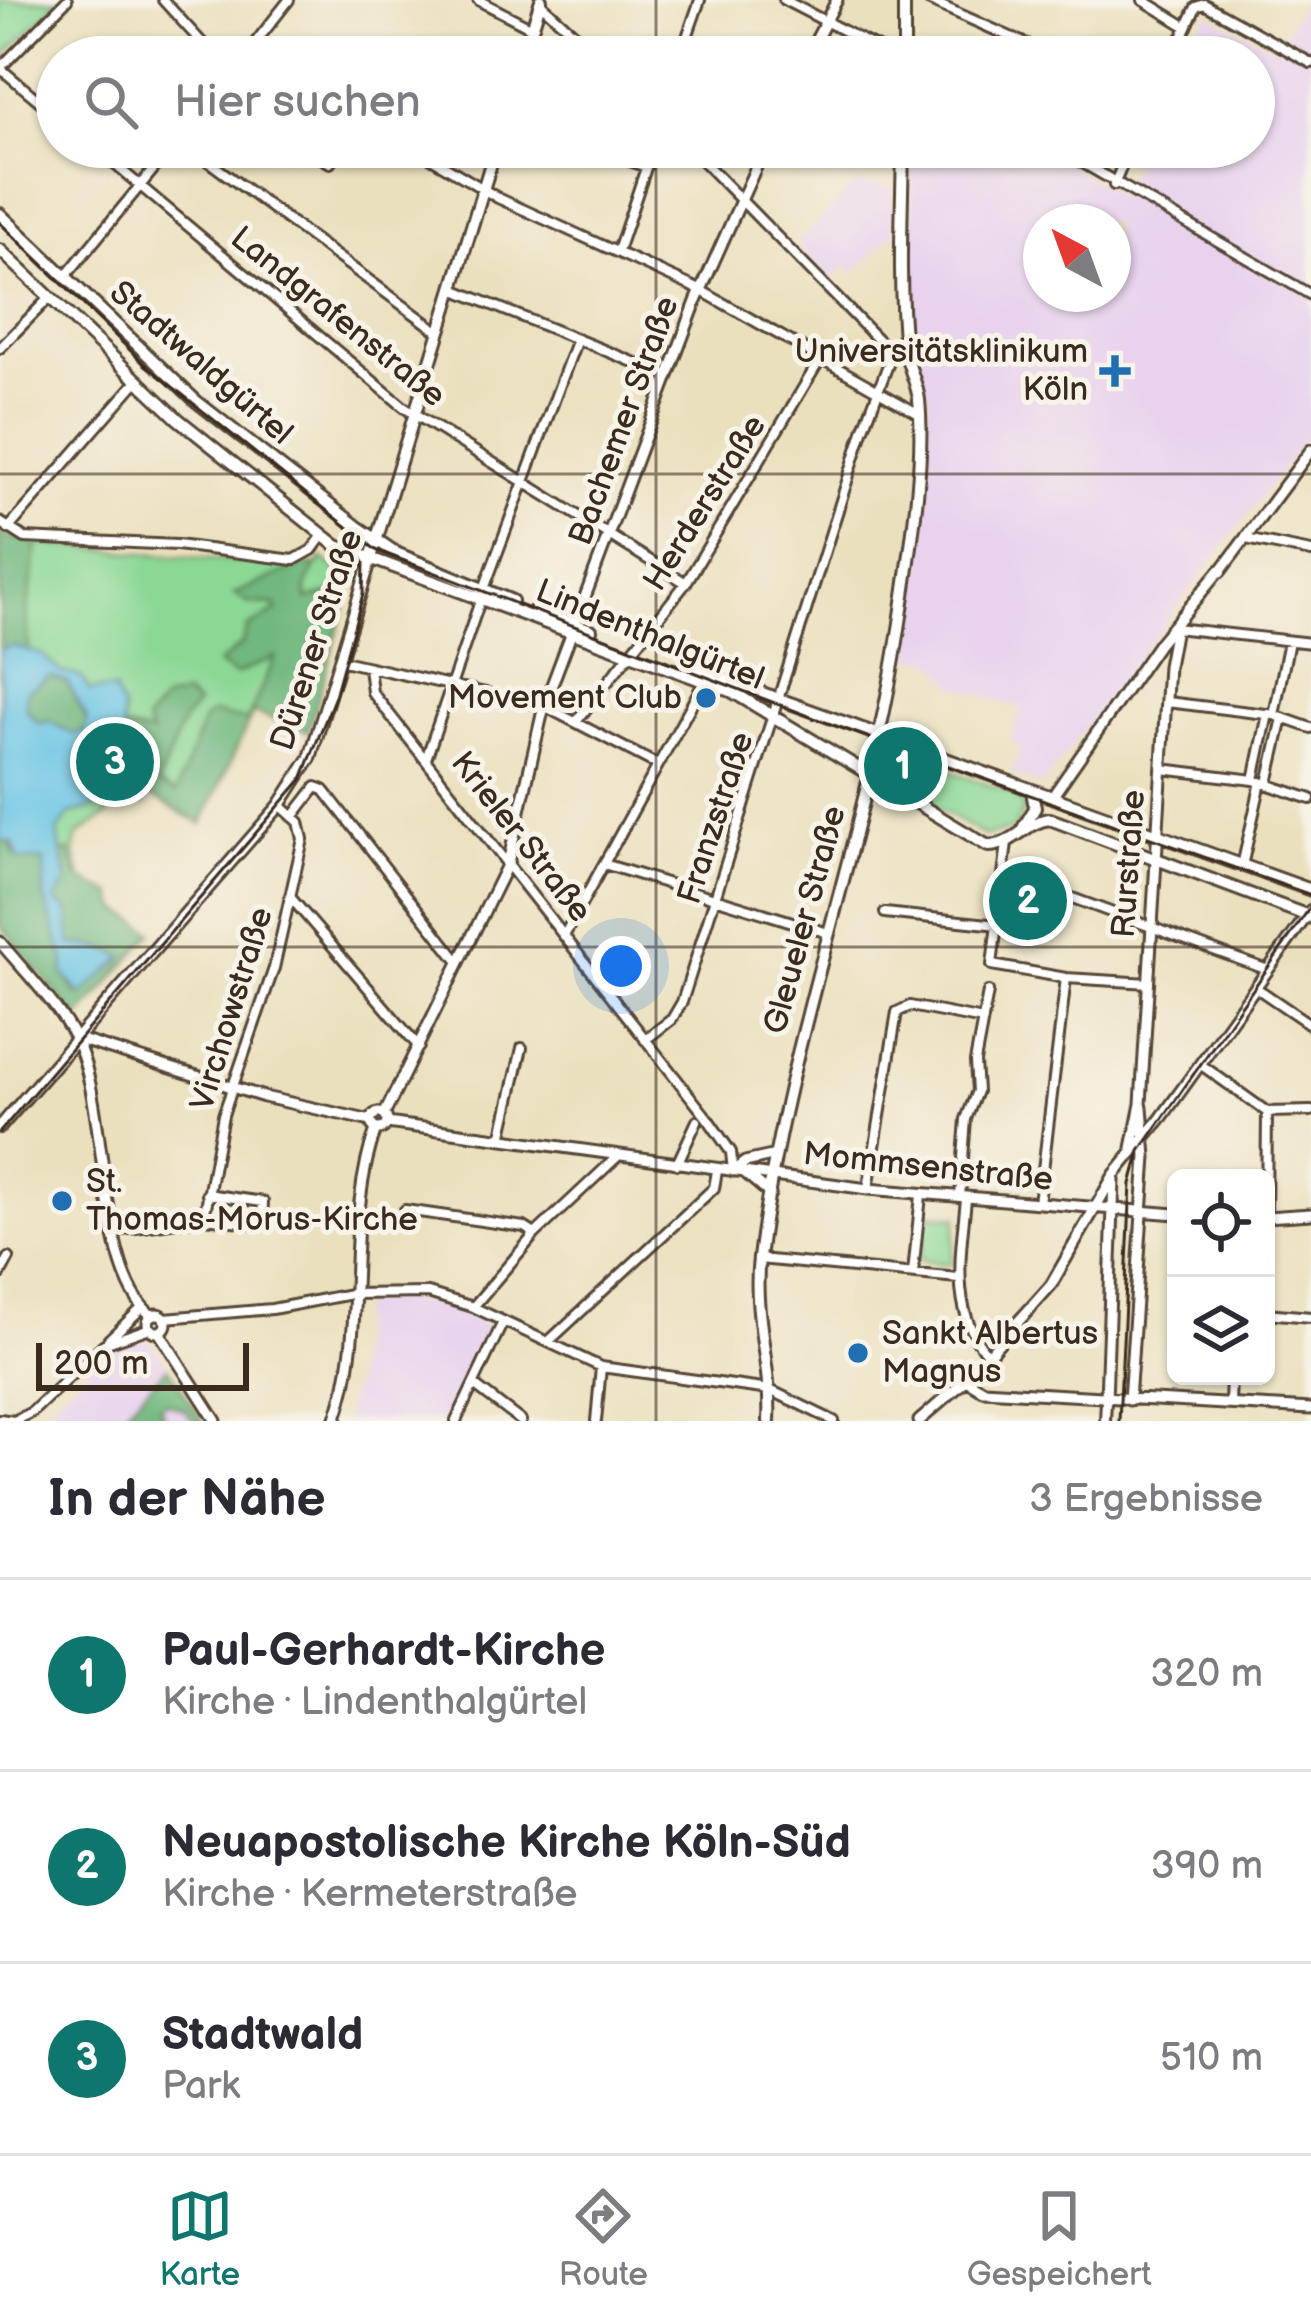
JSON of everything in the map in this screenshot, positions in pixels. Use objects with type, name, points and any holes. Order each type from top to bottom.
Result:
[{"type":"main road","points":[[904,0],[904,36]]},
{"type":"main road","points":[[530,36],[540,2]]},
{"type":"main road","name":"Dürener Straße","points":[[0,1127],[280,806],[310,758],[490,168]]},
{"type":"main road","name":"Gleueler Straße","points":[[769,1421],[770,1390],[757,1314],[759,1258],[772,1176],[880,734],[903,606],[919,414],[899,352],[903,168]]},
{"type":"main road","name":"Stadtwaldgürtel","points":[[0,214],[210,412],[378,542]]},
{"type":"main road","name":"Stadtwaldgürtel","points":[[0,250],[136,382],[322,535],[373,559]]},
{"type":"main road","name":"Lindenthalgürtel","points":[[378,542],[483,593]]},
{"type":"main road","name":"Lindenthalgürtel","points":[[373,559],[483,593],[1311,890]]},
{"type":"main road","name":"Lindenthalgürtel","points":[[634,650],[773,716],[988,846],[1013,840],[1050,819],[1310,914]]},
{"type":"main road","points":[[1013,840],[1035,808],[1030,788]]},
{"type":"main road","points":[[1013,840],[1052,796]]},
{"type":"street","points":[[36,98],[0,68],[67,0]]},
{"type":"street","points":[[163,0],[196,36]]},
{"type":"street","points":[[478,0],[532,28]]},
{"type":"street","points":[[687,36],[700,0]]},
{"type":"street","points":[[784,0],[850,36]]},
{"type":"street","points":[[818,36],[837,0]]},
{"type":"street","points":[[928,0],[1008,36]]},
{"type":"street","points":[[1142,0],[1187,26]]},
{"type":"street","points":[[260,36],[284,2]]},
{"type":"street","points":[[540,2],[577,36]]},
{"type":"street","points":[[1182,36],[1204,4],[1262,36]]},
{"type":"street","points":[[1275,43],[1311,63]]},
{"type":"street","name":"Landgrafenstraße","points":[[119,168],[416,415],[686,583]]},
{"type":"street","points":[[64,278],[155,168]]},
{"type":"street","points":[[217,168],[440,333]]},
{"type":"street","points":[[447,168],[483,190],[700,290],[919,414]]},
{"type":"street","points":[[618,251],[646,168]]},
{"type":"street","points":[[710,168],[899,352]]},
{"type":"street","name":"Bachemer Straße","points":[[334,1421],[346,1376],[356,1205],[380,1122],[508,863],[544,706],[700,290],[755,168]]},
{"type":"street","points":[[1088,168],[1311,295]]},
{"type":"street","points":[[1114,185],[1121,168]]},
{"type":"street","points":[[453,289],[668,376]]},
{"type":"street","points":[[0,349],[48,299]]},
{"type":"street","points":[[426,759],[448,684],[577,338]]},
{"type":"street","name":"Franzstraße","points":[[645,1040],[677,1013],[877,392],[899,352]]},
{"type":"street","name":"Herderstraße","points":[[576,722],[686,583],[820,358]]},
{"type":"street","points":[[136,382],[4,526],[25,538],[157,543],[294,560],[322,535]]},
{"type":"street","points":[[1052,796],[1138,674],[1311,450]]},
{"type":"street","points":[[1246,539],[1311,552]]},
{"type":"street","points":[[1175,628],[1311,643]]},
{"type":"street","name":"Rurstraße","points":[[1129,1400],[1152,928],[1168,666],[1175,628]]},
{"type":"street","points":[[1242,866],[1289,640]]},
{"type":"street","points":[[343,661],[544,706],[658,765]]},
{"type":"street","points":[[1138,674],[1153,664],[1168,666]]},
{"type":"street","name":"Krieler Straße","points":[[369,667],[372,692],[731,1152],[738,1171]]},
{"type":"street","points":[[564,937],[705,680]]},
{"type":"street","points":[[1167,702],[1275,716],[1311,728]]},
{"type":"street","points":[[1261,782],[1275,716]]},
{"type":"street","points":[[1162,769],[1261,782],[1311,799]]},
{"type":"street","points":[[280,806],[293,817],[316,787],[324,790],[459,962]]},
{"type":"street","name":"Virchowstraße","points":[[204,1218],[232,1087],[274,968],[291,898],[303,839],[293,817]]},
{"type":"street","points":[[1013,840],[992,965],[1066,978],[1149,983]]},
{"type":"street","points":[[604,864],[828,933]]},
{"type":"street","points":[[1007,874],[1268,970]]},
{"type":"street","points":[[291,898],[418,1047]]},
{"type":"street","points":[[885,913],[998,925]]},
{"type":"street","points":[[919,1421],[966,1380],[1051,1285],[1132,1148],[1145,1137],[1310,914]]},
{"type":"street","points":[[0,942],[75,1038],[115,1232],[154,1330],[216,1421]]},
{"type":"street","points":[[1039,1205],[1066,978]]},
{"type":"street","points":[[1256,987],[1311,1025]]},
{"type":"street","points":[[988,992],[975,1062],[977,1091],[966,1118],[958,1278],[975,1336],[989,1356]]},
{"type":"street","points":[[868,1189],[897,1012],[910,1006],[983,1020]]},
{"type":"street","name":"Mommsenstraße","points":[[75,1038],[232,1087],[380,1122],[717,1172],[921,1195],[1167,1214]]},
{"type":"street","points":[[501,1138],[522,1048]]},
{"type":"street","points":[[1200,1064],[1267,1112],[1311,1111]]},
{"type":"street","name":"Rurstraße","points":[[1132,1148],[1142,1104]]},
{"type":"street","points":[[1266,1169],[1267,1112]]},
{"type":"street","points":[[676,1166],[698,1121]]},
{"type":"street","points":[[770,1194],[738,1171],[745,1162],[776,1155]]},
{"type":"street","points":[[473,1306],[535,1234],[618,1156]]},
{"type":"street","points":[[548,1342],[714,1188],[717,1172]]},
{"type":"street","points":[[1105,1421],[1114,1175]]},
{"type":"street","points":[[115,1232],[204,1218],[262,1224],[263,1202],[208,1195]]},
{"type":"street","points":[[913,1273],[921,1195]]},
{"type":"street","points":[[405,1210],[524,1227],[535,1234]]},
{"type":"street","points":[[1275,1216],[1311,1214]]},
{"type":"street","points":[[0,1275],[9,1258]]},
{"type":"street","points":[[759,1258],[958,1278]]},
{"type":"street","points":[[147,1312],[165,1318],[409,1291],[473,1306],[601,1367],[770,1390],[835,1421]]},
{"type":"street","points":[[0,1419],[14,1421],[32,1412],[104,1344],[147,1312]]},
{"type":"street","points":[[1275,1314],[1311,1317]]},
{"type":"street","points":[[104,1344],[154,1330],[165,1318]]},
{"type":"street","points":[[456,1421],[503,1322]]},
{"type":"street","points":[[596,1421],[601,1367]]},
{"type":"street","points":[[966,1380],[983,1390],[1311,1409]]},
{"type":"street","points":[[474,1385],[521,1421]]},
{"type":"street","points":[[1230,1404],[1231,1385]]},
{"type":"shaded area","name":"Universitätsklinikum Köln","points":[[1303,0],[1311,0],[1311,431],[1042,785],[1011,774],[1021,747],[1010,742],[1021,708],[955,686],[932,660],[903,657],[929,398],[911,345],[912,168],[1075,168],[1118,196],[1132,168],[1275,168],[1275,48]]},
{"type":"shaded area","name":"Universitätsklinikum Köln","points":[[1207,14],[1252,36],[1196,36]]},
{"type":"shaded area","points":[[857,183],[893,188],[894,233],[854,273],[845,265],[831,279],[796,244]]},
{"type":"shaded area","points":[[368,1301],[444,1305],[493,1329],[453,1421],[344,1421],[354,1380],[360,1308]]},
{"type":"shaded area","points":[[138,1338],[152,1342],[203,1421],[35,1421],[100,1355]]},
{"type":"green space","points":[[0,0],[60,0],[0,60]]},
{"type":"green space","points":[[0,535],[18,542],[292,566],[318,565],[321,558],[342,573],[348,596],[308,731],[253,712],[202,824],[148,794],[143,804],[122,794],[107,816],[78,835],[74,852],[82,880],[113,894],[117,908],[153,932],[78,1019],[0,925]]},
{"type":"green space","points":[[0,535],[37,543],[27,616],[29,650],[0,649]]},
{"type":"green space","points":[[305,564],[316,565],[306,587],[307,599],[347,590],[348,596],[308,731],[253,712],[202,824],[148,794],[143,804],[122,794],[104,801],[103,764],[123,740],[125,729],[151,734],[146,721],[164,700],[185,695],[197,705],[183,721],[158,784],[176,793],[204,719],[213,713],[247,721],[275,657],[235,675],[218,664],[242,644],[248,627],[277,611],[275,605],[250,604],[234,594]]},
{"type":"green space","points":[[50,676],[67,682],[89,726],[79,734],[64,733],[49,721],[39,723],[24,706],[26,691]]},
{"type":"green space","points":[[927,762],[1019,796],[1024,809],[1014,830],[985,836],[911,793]]},
{"type":"green space","points":[[8,839],[15,856],[44,861],[44,897],[65,961],[63,973],[77,994],[121,961],[104,948],[71,944],[67,915],[55,901],[66,872],[60,853],[69,851],[78,878],[113,894],[117,908],[153,932],[78,1019],[0,925],[0,842]]},
{"type":"green space","points":[[925,1214],[957,1217],[951,1264],[920,1261]]},
{"type":"green space","points":[[168,1367],[203,1421],[193,1421],[185,1410],[166,1402],[160,1406],[165,1421],[116,1421]]},
{"type":"water","points":[[13,646],[41,654],[61,672],[81,677],[89,690],[114,690],[123,710],[123,740],[103,764],[104,800],[70,814],[57,832],[67,881],[55,901],[69,911],[71,944],[104,948],[124,957],[81,995],[63,973],[65,961],[44,897],[44,861],[19,860],[12,842],[0,842],[0,649]],"holes":[[[50,676],[67,682],[87,718],[84,732],[72,734],[49,721],[39,723],[26,710],[26,691]]]},
{"type":"tram line","points":[[0,223],[143,363],[376,550],[814,718],[1311,895]]},
{"type":"tram line","points":[[0,1132],[302,779],[335,696],[363,594],[364,563],[352,537]]},
{"type":"tram line","points":[[1119,1421],[1131,1184],[1140,1151],[1311,906]]},
{"type":"place","name":"Universitätsklinikum Köln","points":[[1115,371]]},
{"type":"place","name":"Movement Club","points":[[706,698]]},
{"type":"place","name":"Stadtwald","points":[[115,762]]},
{"type":"place","name":"Paul-Gerhardt-Kirche","points":[[903,766]]},
{"type":"place","name":"Neuapostolische Kirche Köln-Süd","points":[[1028,901]]},
{"type":"place","name":"St. Thomas-Morus-Kirche","points":[[62,1201]]},
{"type":"place","name":"Sankt Albertus Magnus","points":[[858,1353]]}]
